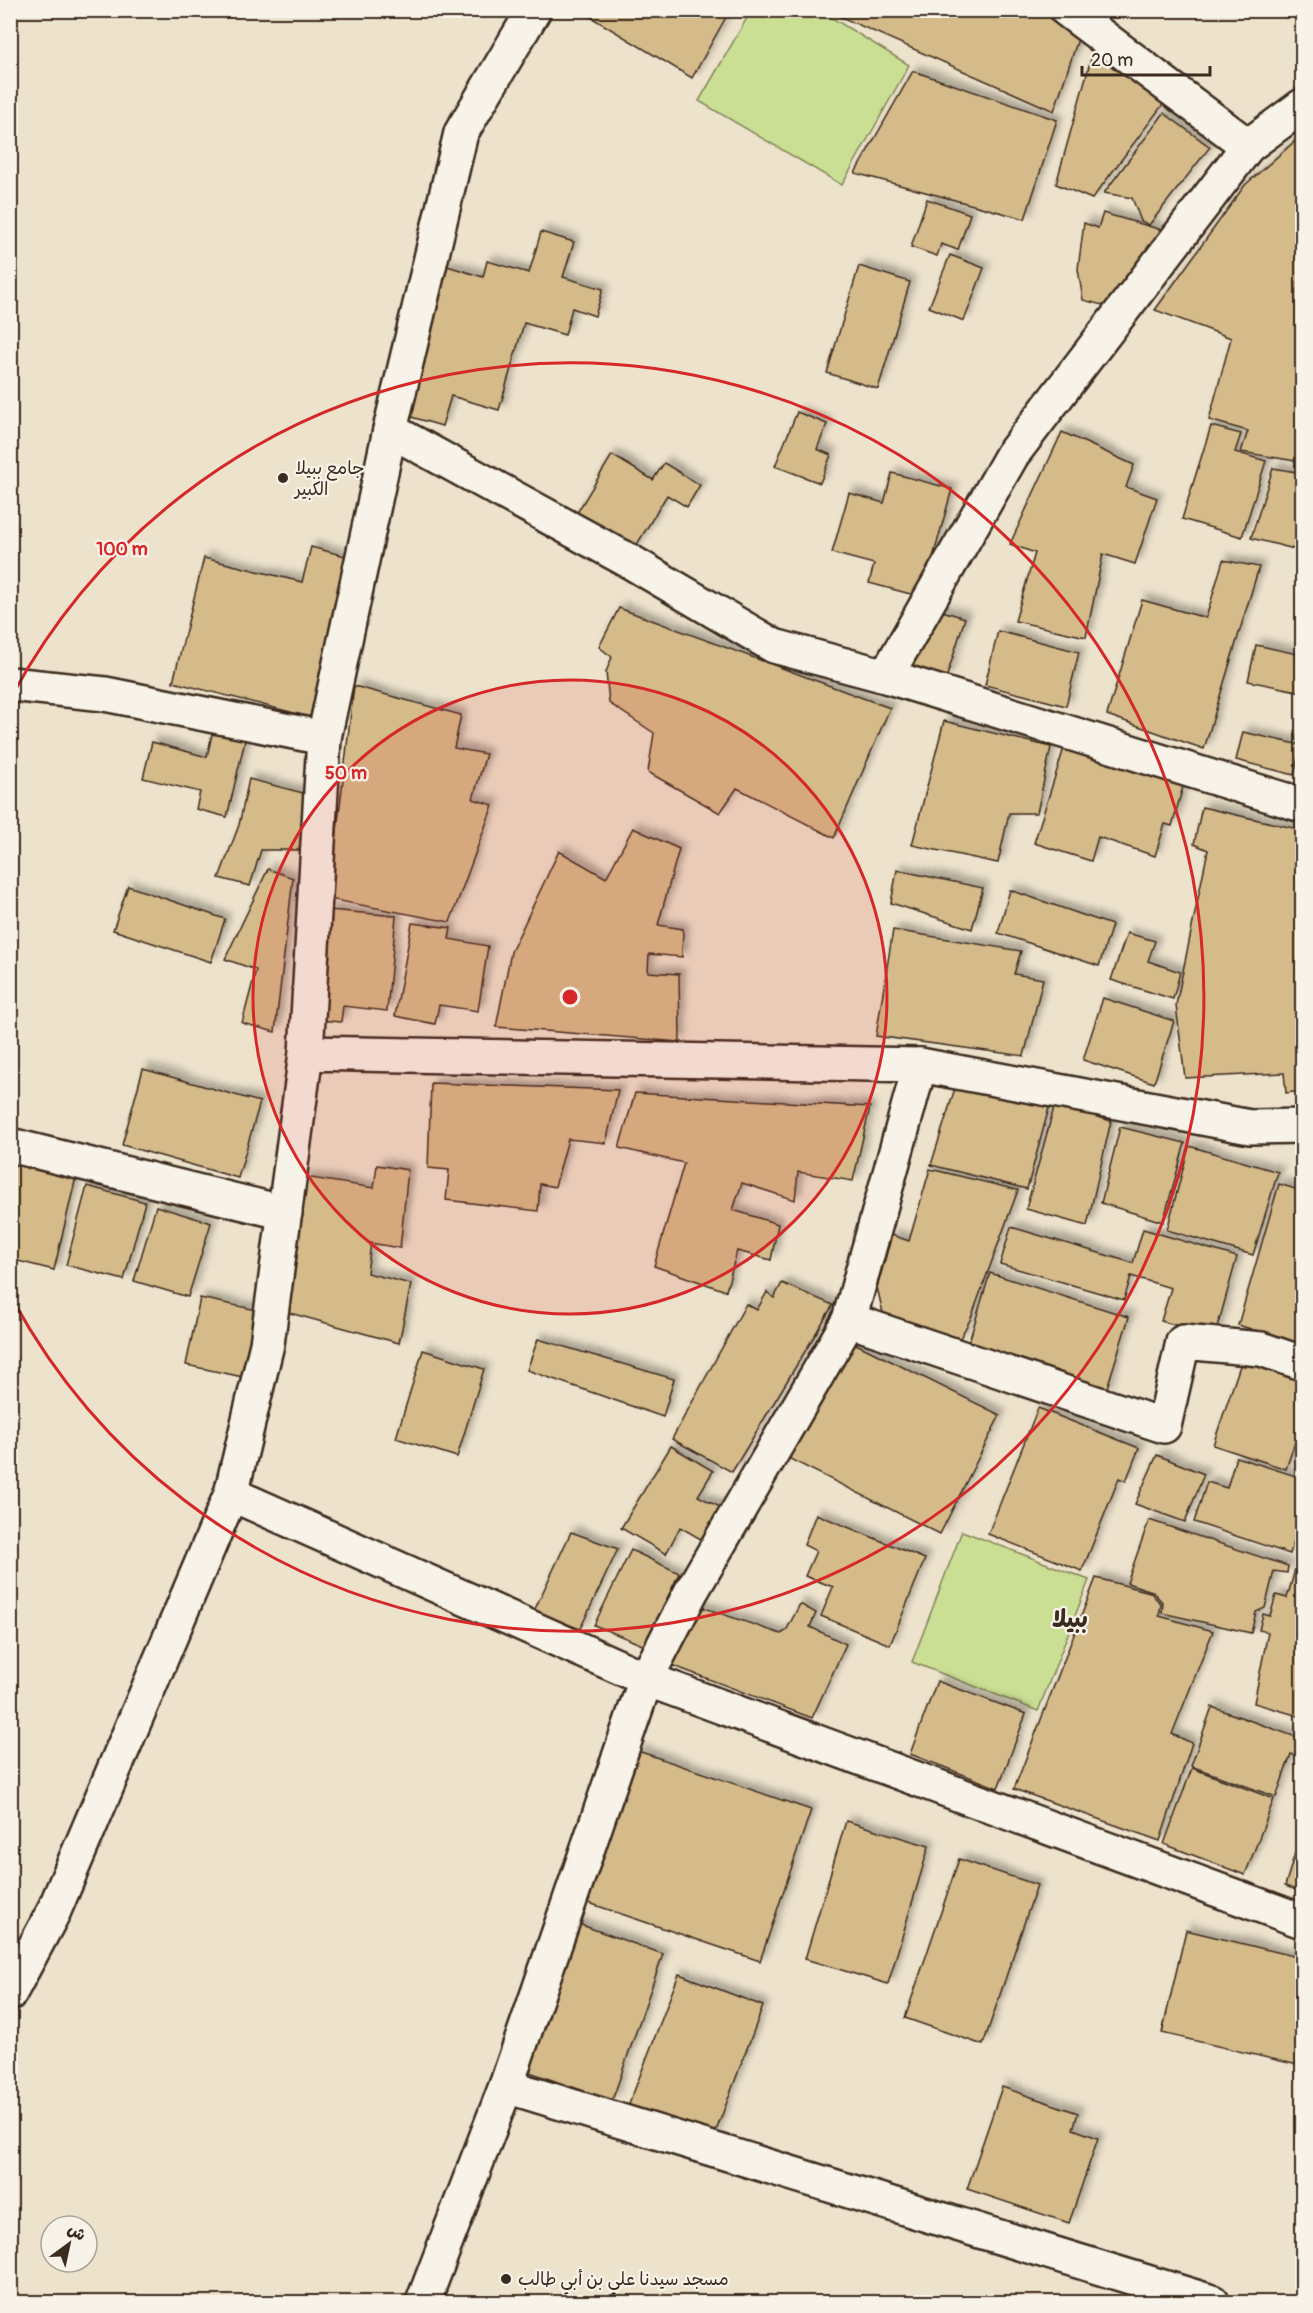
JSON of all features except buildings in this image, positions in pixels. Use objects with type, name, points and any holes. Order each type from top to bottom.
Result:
[{"type":"street","points":[[10,1993],[53,1912],[231,1494],[267,1344],[306,1053],[324,738],[390,430],[461,133],[534,10]]},
{"type":"street","points":[[1067,10],[1248,146]]},
{"type":"street","points":[[886,676],[1012,454],[1248,146],[1302,106]]},
{"type":"street","points":[[390,430],[631,562],[774,646],[886,676],[1302,805]]},
{"type":"street","points":[[10,684],[105,694],[324,738]]},
{"type":"street","points":[[306,1053],[920,1065],[1250,1127],[1302,1126]]},
{"type":"street","points":[[423,2302],[506,2086],[646,1679],[691,1592],[849,1320],[920,1065]]},
{"type":"street","points":[[10,1144],[285,1213]]},
{"type":"street","points":[[849,1320],[1164,1426],[1183,1342],[1261,1349],[1302,1363]]},
{"type":"street","points":[[231,1494],[646,1679],[1302,1921]]},
{"type":"street","points":[[506,2086],[1212,2302]]},
{"type":"green space","points":[[751,11],[829,11],[827,15],[909,65],[842,185],[699,101]]},
{"type":"green space","points":[[962,1531],[1089,1580],[1038,1711],[912,1662]]},
{"type":"place","name":"جامع ببيلا الكبير","points":[[283,478]]},
{"type":"place","name":"مسجد سيدنا علي بن أبي طالب","points":[[506,2279]]},
{"type":"district","name":"ببيلا","points":[[1070,1619]]}]
